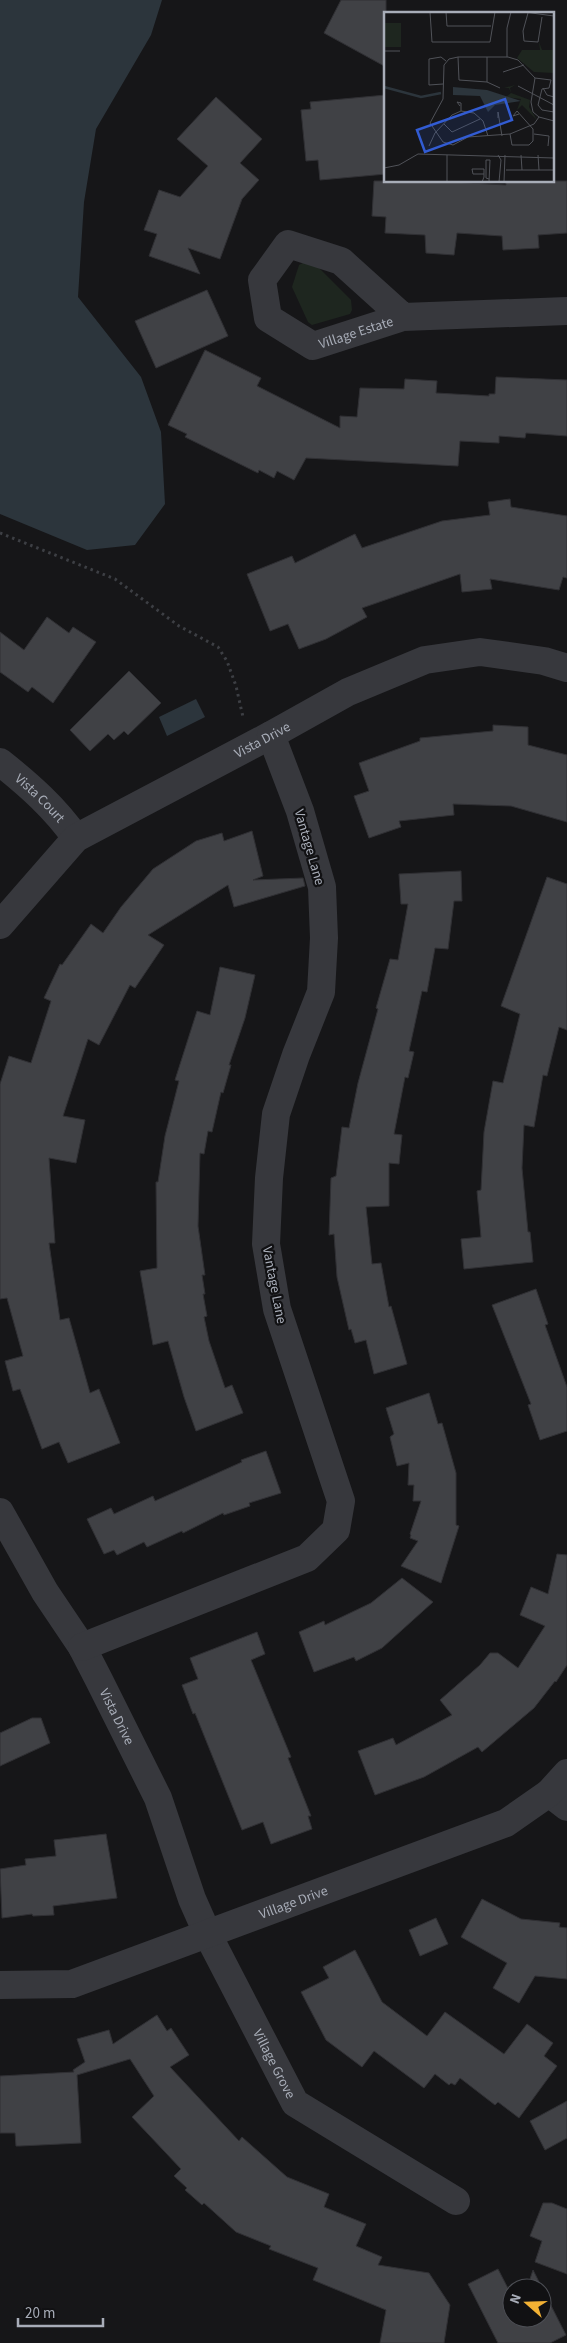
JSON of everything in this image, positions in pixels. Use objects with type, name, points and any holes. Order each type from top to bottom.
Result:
[{"type":"street","name":"Village Estate","points":[[403,317],[341,261],[288,244],[262,280],[268,318],[313,346],[403,317],[567,311]]},
{"type":"street","name":"Vista Drive","points":[[0,925],[76,838],[348,692],[425,660],[480,652],[544,661],[567,668]]},
{"type":"street","name":"Vantage Lane","points":[[82,1647],[307,1558],[336,1530],[341,1501],[277,1308],[266,1244],[269,1178],[276,1114],[296,1055],[321,992],[324,938],[322,887],[300,811],[271,735]]},
{"type":"street","name":"Vista Court","points":[[0,762],[30,786],[62,818],[76,838]]},
{"type":"street","name":"Vista Drive","points":[[0,1512],[45,1592],[82,1647],[158,1798],[192,1899],[208,1935]]},
{"type":"street","name":"Village Drive","points":[[0,1985],[72,1984],[506,1823],[561,1791]]},
{"type":"street","name":"Village Grove","points":[[208,1935],[295,2103],[456,2201]]},
{"type":"path","points":[[0,533],[115,579],[180,626],[218,647],[227,660],[236,686],[243,718]]},
{"type":"shaded area","points":[[0,0],[162,0],[151,35],[96,129],[84,202],[78,297],[141,377],[161,432],[165,504],[135,545],[87,550],[0,514]]},
{"type":"shaded area","points":[[314,263],[351,300],[352,310],[350,314],[312,325],[308,322],[292,287],[299,265]]},
{"type":"shaded area","points":[[196,699],[205,717],[167,736],[159,717]]},
{"type":"building","points":[[341,0],[386,0],[386,12],[384,12],[384,66],[324,33]]},
{"type":"building","points":[[384,95],[384,174],[320,180],[318,160],[306,161],[301,110],[311,109],[310,102]]},
{"type":"building","points":[[216,97],[262,139],[240,163],[259,180],[242,199],[220,259],[188,248],[200,274],[149,256],[157,234],[144,230],[159,190],[180,197],[208,166],[177,139]]},
{"type":"building","points":[[374,181],[506,185],[506,182],[567,181],[567,233],[538,235],[539,248],[503,250],[502,236],[457,233],[454,255],[426,253],[425,235],[385,233],[386,217],[372,216]]},
{"type":"building","points":[[207,290],[228,336],[156,368],[135,321]]},
{"type":"building","points":[[205,350],[261,378],[257,386],[340,428],[340,416],[357,417],[360,388],[404,389],[405,379],[437,381],[436,393],[489,396],[489,394],[495,394],[496,377],[567,380],[567,436],[526,433],[525,438],[499,436],[499,443],[460,441],[458,466],[306,458],[294,480],[277,471],[274,478],[259,470],[258,473],[185,437],[187,434],[168,425]]},
{"type":"building","points":[[510,499],[511,507],[567,516],[567,578],[563,577],[559,590],[490,579],[492,589],[462,592],[460,574],[362,608],[367,617],[326,639],[299,649],[288,624],[270,631],[247,574],[292,556],[295,563],[355,534],[362,548],[442,521],[490,515],[488,502]]},
{"type":"building","points":[[47,617],[69,633],[73,627],[96,642],[53,703],[32,687],[28,692],[0,672],[0,632],[24,650]]},
{"type":"building","points":[[129,671],[161,703],[128,735],[124,731],[114,740],[108,734],[90,751],[70,730]]},
{"type":"building","points":[[493,725],[528,727],[528,745],[567,755],[567,822],[511,806],[453,804],[454,815],[399,821],[401,827],[369,838],[354,796],[369,791],[359,763],[420,741],[420,738],[493,731]]},
{"type":"building","points":[[252,831],[263,876],[253,880],[303,878],[305,886],[234,907],[228,885],[148,935],[164,945],[135,988],[130,985],[99,1045],[88,1039],[63,1116],[85,1120],[76,1163],[49,1158],[55,1243],[49,1243],[60,1320],[69,1318],[90,1393],[99,1389],[120,1443],[68,1463],[59,1442],[42,1449],[20,1389],[13,1391],[5,1361],[23,1356],[7,1298],[0,1299],[0,1084],[9,1056],[31,1063],[51,1001],[44,998],[60,964],[62,965],[91,924],[103,933],[121,907],[153,869],[196,841],[222,833],[224,841]]},
{"type":"building","points":[[461,871],[462,901],[454,901],[448,949],[435,948],[427,992],[422,991],[409,1051],[414,1052],[408,1078],[405,1077],[394,1134],[402,1135],[399,1164],[389,1163],[389,1206],[366,1207],[372,1264],[381,1263],[389,1307],[391,1306],[407,1364],[374,1374],[366,1340],[355,1343],[351,1329],[349,1330],[337,1277],[334,1234],[329,1235],[331,1178],[336,1176],[342,1127],[349,1128],[358,1083],[378,1009],[376,1008],[390,959],[398,960],[408,904],[401,904],[399,874]]},
{"type":"building","points":[[547,877],[567,884],[567,1030],[559,1027],[547,1076],[543,1075],[534,1127],[524,1125],[522,1168],[533,1262],[464,1269],[461,1239],[481,1237],[477,1191],[481,1190],[484,1132],[493,1081],[503,1083],[520,1014],[501,1006]]},
{"type":"building","points":[[220,967],[255,975],[245,1018],[229,1065],[231,1065],[223,1093],[221,1092],[212,1132],[208,1131],[204,1154],[200,1153],[198,1226],[205,1275],[202,1275],[207,1316],[204,1317],[209,1341],[225,1388],[232,1385],[243,1413],[196,1431],[168,1341],[153,1345],[140,1271],[157,1268],[156,1182],[158,1182],[165,1136],[179,1081],[175,1080],[197,1011],[210,1015]]},
{"type":"building","points":[[536,1289],[548,1324],[545,1325],[567,1387],[567,1431],[540,1440],[528,1405],[531,1404],[492,1305]]},
{"type":"building","points":[[429,1393],[438,1424],[442,1423],[456,1473],[456,1525],[459,1526],[441,1583],[401,1566],[418,1541],[410,1538],[410,1534],[421,1501],[413,1501],[414,1485],[408,1485],[409,1463],[397,1466],[390,1437],[394,1434],[386,1408]]},
{"type":"building","points":[[266,1451],[281,1493],[249,1503],[250,1506],[224,1515],[223,1513],[183,1533],[182,1531],[147,1547],[144,1542],[117,1555],[114,1550],[104,1554],[87,1519],[111,1508],[114,1514],[153,1496],[155,1501],[242,1462],[241,1460]]},
{"type":"building","points":[[557,1554],[567,1555],[567,1665],[556,1682],[534,1708],[482,1752],[478,1747],[424,1777],[375,1795],[358,1751],[393,1738],[396,1745],[452,1715],[440,1700],[480,1665],[490,1653],[498,1653],[518,1668],[545,1626],[520,1615],[531,1587],[548,1594]]},
{"type":"building","points":[[402,1578],[433,1602],[382,1648],[356,1661],[354,1657],[314,1672],[299,1632],[324,1621],[325,1625],[371,1603]]},
{"type":"building","points":[[257,1632],[265,1654],[251,1660],[291,1757],[288,1758],[311,1816],[308,1816],[312,1829],[271,1844],[263,1822],[242,1830],[182,1685],[198,1679],[190,1658]]},
{"type":"building","points":[[32,1718],[41,1718],[50,1743],[0,1766],[0,1733]]},
{"type":"building","points":[[106,1834],[117,1898],[53,1906],[54,1915],[33,1916],[32,1914],[2,1918],[0,1869],[26,1865],[25,1859],[56,1856],[54,1840]]},
{"type":"building","points":[[482,1899],[521,1919],[560,1923],[559,1927],[567,1928],[567,1979],[535,1976],[519,2003],[493,1988],[507,1963],[461,1937]]},
{"type":"building","points":[[436,1918],[448,1944],[420,1956],[409,1930]]},
{"type":"building","points":[[355,1950],[382,2002],[427,2036],[445,2012],[504,2054],[527,2024],[553,2043],[544,2056],[557,2066],[519,2118],[498,2102],[495,2105],[460,2078],[455,2085],[451,2083],[449,2085],[435,2074],[424,2088],[374,2051],[362,2067],[326,2040],[301,1992],[329,1978],[323,1967]]},
{"type":"building","points":[[157,2015],[167,2031],[171,2028],[189,2055],[170,2067],[239,2141],[242,2137],[287,2177],[329,2194],[324,2207],[366,2224],[356,2246],[382,2257],[378,2265],[429,2273],[450,2305],[444,2343],[380,2343],[386,2310],[313,2280],[318,2268],[269,2249],[271,2246],[236,2232],[204,2203],[202,2205],[185,2190],[187,2188],[174,2176],[181,2169],[132,2117],[154,2096],[130,2059],[77,2075],[81,2143],[16,2146],[15,2133],[0,2133],[0,2076],[74,2072],[73,2070],[85,2062],[77,2039],[109,2030],[113,2044]]},
{"type":"building","points":[[567,2101],[567,2138],[545,2150],[530,2121]]},
{"type":"building","points":[[543,2203],[552,2203],[567,2209],[567,2274],[535,2262],[542,2241],[530,2236]]},
{"type":"building","points":[[498,2269],[503,2278],[502,2328],[552,2328],[552,2307],[566,2335],[550,2343],[498,2343],[468,2284]]},
{"type":"building","points":[[533,2270],[537,2278],[530,2278]]}]
